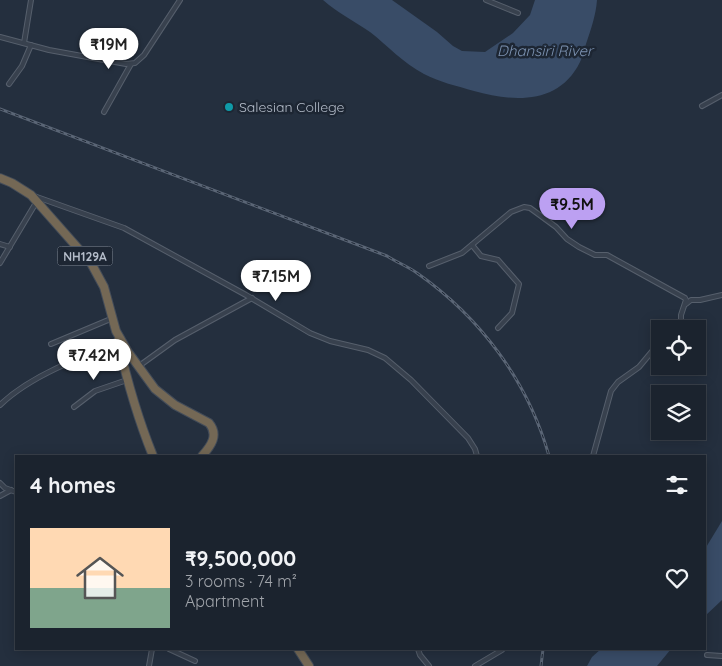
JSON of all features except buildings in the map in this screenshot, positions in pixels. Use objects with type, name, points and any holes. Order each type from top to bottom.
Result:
[{"type":"highway","name":"NH129A","points":[[0,178],[12,183],[34,198],[97,271],[104,287],[140,424],[153,455]]},
{"type":"highway","name":"NH129A","points":[[116,331],[123,344],[160,395],[209,423],[213,428],[214,439],[203,455]]},
{"type":"highway","points":[[299,650],[309,666]]},
{"type":"street","points":[[24,43],[31,0]]},
{"type":"street","points":[[0,37],[131,64],[144,55],[180,0]]},
{"type":"street","points":[[486,0],[518,13]]},
{"type":"street","points":[[9,84],[22,66],[32,45]]},
{"type":"street","points":[[104,112],[131,64]]},
{"type":"street","points":[[702,106],[722,95]]},
{"type":"street","points":[[0,263],[34,198],[124,228],[252,298],[310,333],[330,341],[368,350],[390,360],[468,438],[476,449],[477,455]]},
{"type":"street","points":[[429,266],[458,254],[472,245],[511,212],[521,208],[528,208],[556,227],[567,239],[579,247],[593,254],[609,256],[685,298],[680,320]]},
{"type":"street","points":[[0,244],[10,247]]},
{"type":"street","points":[[472,245],[484,257],[498,260],[519,284],[512,313],[498,328]]},
{"type":"street","points":[[684,305],[691,300],[722,295]]},
{"type":"street","points":[[139,366],[174,340],[252,298]]},
{"type":"street","points":[[51,344],[112,318]]},
{"type":"street","points":[[0,406],[20,388],[42,376],[107,350],[120,349]]},
{"type":"street","points":[[594,455],[610,391],[618,382],[639,367],[651,352]]},
{"type":"street","points":[[74,407],[95,391],[127,380]]},
{"type":"street","points":[[0,483],[15,492]]},
{"type":"street","points":[[0,496],[11,490]]},
{"type":"street","points":[[149,666],[152,650]]},
{"type":"street","points":[[171,650],[195,661]]},
{"type":"street","points":[[418,650],[429,666]]},
{"type":"street","points":[[476,666],[502,650]]},
{"type":"street","points":[[707,655],[722,656]]},
{"type":"water","name":"Dhansiri River","points":[[323,0],[392,0],[437,32],[453,46],[462,51],[485,52],[513,33],[530,15],[535,0],[597,0],[596,11],[582,58],[571,76],[560,86],[548,93],[534,97],[519,98],[489,95],[474,91],[442,82],[416,70],[370,32]]},
{"type":"water","points":[[722,521],[722,600],[706,615],[706,547]]},
{"type":"water","points":[[600,650],[670,650],[657,666],[587,666],[592,657]]},
{"type":"railway","points":[[0,109],[387,256],[413,271],[440,290],[461,310],[481,330],[499,353],[515,377],[528,402],[540,428],[549,455]]},
{"type":"railway","points":[[541,666],[543,650]]},
{"type":"place","name":"Salesian College","points":[[229,107]]}]
